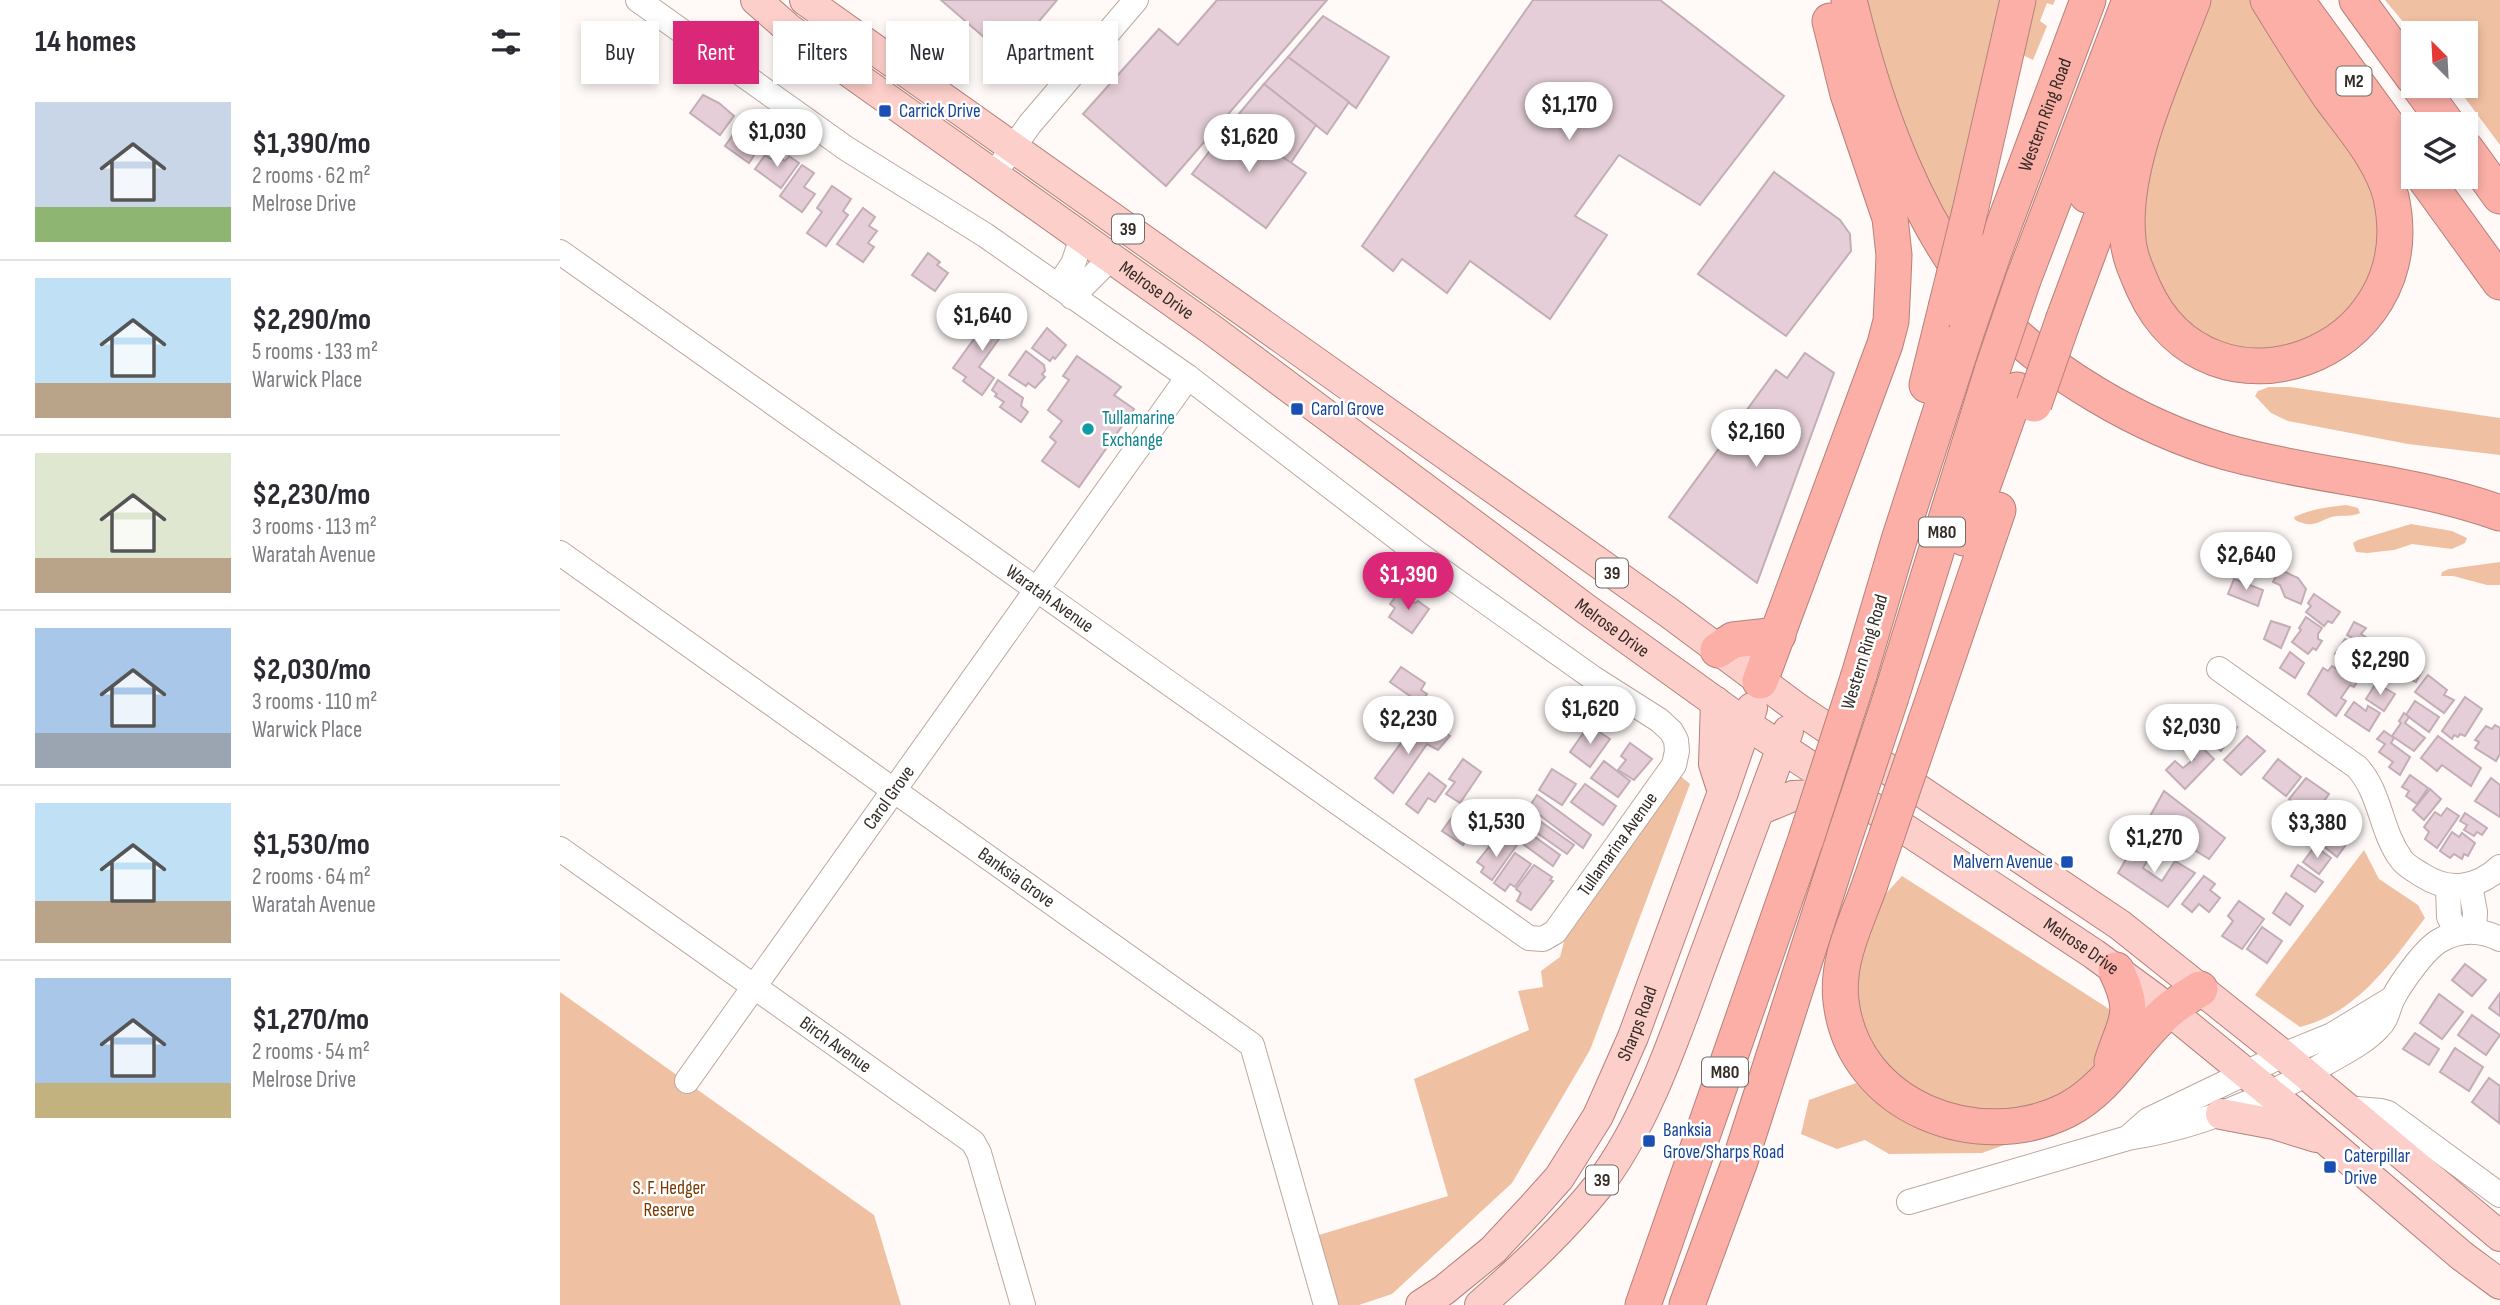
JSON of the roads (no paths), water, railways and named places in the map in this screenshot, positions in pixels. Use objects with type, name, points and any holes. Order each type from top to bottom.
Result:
[{"type":"highway","points":[[1760,681],[1885,344],[1891,321],[1894,255],[1890,218],[1848,94],[1825,0]]},
{"type":"highway","points":[[1849,0],[1879,105],[1910,181],[1961,271],[1988,307],[2019,339],[2090,391],[2184,439],[2282,465],[2415,488],[2500,513]]},
{"type":"highway","points":[[1956,321],[1970,211],[2018,0]]},
{"type":"highway","name":"Western Ring Road","points":[[1643,1305],[1806,839],[1859,675],[1899,540],[1918,422],[1956,321],[1996,246],[2047,103],[2088,0]]},
{"type":"highway","name":"Western Ring Road","points":[[1687,1305],[1853,872],[2045,301],[2130,0]]},
{"type":"highway","points":[[1908,708],[2045,301],[2165,0]]},
{"type":"highway","points":[[2045,301],[2122,163],[2193,0]]},
{"type":"highway","points":[[2193,0],[2136,156],[2129,195],[2128,239],[2132,260],[2148,298],[2178,334],[2204,352],[2217,357],[2231,362],[2262,365],[2309,357],[2336,343],[2356,327],[2373,306],[2384,286],[2394,238],[2390,196],[2384,178],[2267,0]]},
{"type":"highway","name":"M2","points":[[2296,0],[2401,144]]},
{"type":"highway","name":"M2","points":[[2357,0],[2401,60]]},
{"type":"highway","points":[[2428,98],[2439,112]]},
{"type":"highway","points":[[2478,166],[2500,196]]},
{"type":"highway","points":[[2433,189],[2500,282]]},
{"type":"highway","points":[[1718,650],[1733,640],[1778,635]]},
{"type":"highway","points":[[1853,872],[1840,1001],[1851,1041],[1875,1076],[1896,1095],[1937,1118],[1965,1126],[1990,1128],[2015,1125],[2067,1110],[2107,1079],[2169,1010],[2200,989]]},
{"type":"highway","points":[[2107,1079],[2129,1012],[2126,992],[2116,970]]},
{"type":"main road","name":"Melrose Drive","points":[[756,0],[789,29],[1347,429],[1746,724],[2116,970],[2247,1073],[2462,1256],[2500,1284]]},
{"type":"main road","name":"Melrose Drive","points":[[804,0],[1668,612],[1797,708],[2088,903],[2307,1074],[2500,1236]]},
{"type":"main road","points":[[1347,429],[1368,400]]},
{"type":"main road","name":"Sharps Road","points":[[1421,1305],[1493,1250],[1559,1178],[1598,1115],[1622,1064],[1723,792],[1760,681]]},
{"type":"main road","points":[[1716,702],[1714,764],[1723,792]]},
{"type":"main road","name":"Sharps Road","points":[[1480,1305],[1548,1242],[1600,1183],[1631,1133],[1657,1079],[1797,708]]},
{"type":"main road","points":[[1759,810],[1793,796],[1817,795],[1834,784]]},
{"type":"main road","points":[[2221,1114],[2274,1124],[2326,1139]]},
{"type":"main road","points":[[1559,1178],[1584,1201]]},
{"type":"street","points":[[638,0],[847,149],[985,235],[1188,377]]},
{"type":"street","points":[[994,174],[1030,124],[1136,0]]},
{"type":"street","points":[[1065,292],[1082,238]]},
{"type":"street","name":"Waratah Avenue","points":[[560,252],[1522,934],[1529,938],[1543,939]]},
{"type":"street","points":[[1065,292],[1111,258]]},
{"type":"street","name":"Carol Grove","points":[[687,1082],[1188,377]]},
{"type":"street","name":"Tullamarina Avenue","points":[[1188,377],[1417,553],[1592,678],[1659,720],[1671,731],[1676,740],[1677,751],[1674,765],[1560,927],[1550,937],[1543,939]]},
{"type":"street","name":"Banksia Grove","points":[[560,553],[1252,1045],[1326,1305]]},
{"type":"street","points":[[2219,669],[2357,767],[2370,783],[2402,860],[2430,881],[2459,886],[2489,877],[2500,867]]},
{"type":"street","name":"Birch Avenue","points":[[560,849],[973,1142],[979,1153],[1023,1305]]},
{"type":"street","points":[[2459,886],[2475,912],[2465,932]]},
{"type":"street","points":[[1909,1202],[2128,1138],[2164,1133],[2221,1114],[2307,1074],[2358,1045],[2382,1025],[2393,998],[2432,946],[2465,932],[2486,933],[2500,939]]},
{"type":"street","points":[[2128,1138],[2148,1120],[2283,1055],[2332,1035],[2393,998]]},
{"type":"street","points":[[2345,1108],[2381,1111],[2395,1117],[2500,1195]]},
{"type":"place","name":"Carrick Drive","points":[[885,111]]},
{"type":"place","name":"Carol Grove","points":[[1297,409]]},
{"type":"place","name":"Tullamarine Exchange","points":[[1088,429]]},
{"type":"place","name":"Malvern Avenue","points":[[2067,862]]},
{"type":"place","name":"Banksia Grove/Sharps Road","points":[[1649,1141]]},
{"type":"place","name":"Caterpillar Drive","points":[[2330,1167]]},
{"type":"park label","name":"S. F. Hedger Reserve","points":[[669,1199]]}]
